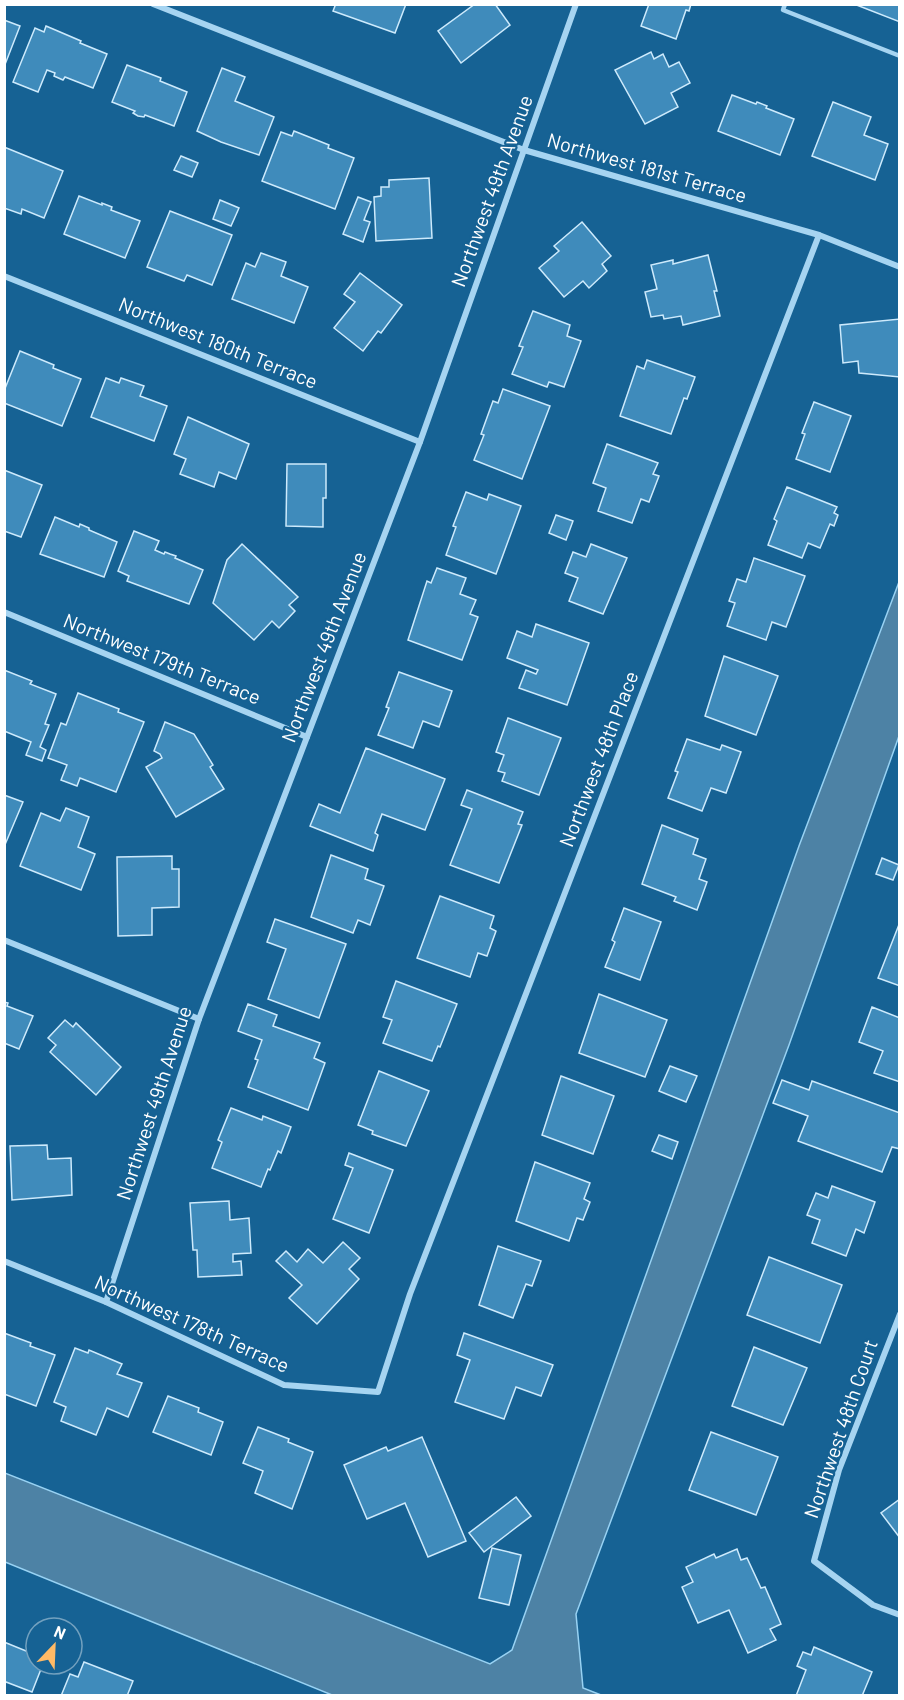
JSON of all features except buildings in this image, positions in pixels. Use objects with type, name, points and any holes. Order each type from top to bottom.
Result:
[{"type":"street","name":"Northwest 181st Terrace","points":[[153,4],[524,150],[819,235],[900,267]]},
{"type":"street","name":"Northwest 49th Avenue","points":[[106,1302],[198,1019],[420,442],[576,4]]},
{"type":"street","name":"Northwest 48th Place","points":[[410,1294],[819,235]]},
{"type":"street","name":"Northwest 180th Terrace","points":[[4,276],[420,442]]},
{"type":"street","name":"Northwest 179th Terrace","points":[[4,612],[307,736]]},
{"type":"street","points":[[4,940],[198,1019]]},
{"type":"street","name":"Northwest 178th Terrace","points":[[4,1261],[106,1302],[284,1385],[378,1392],[410,1294]]},
{"type":"street","name":"Northwest 48th Court","points":[[900,1314],[839,1470],[814,1561],[873,1605],[900,1615]]},
{"type":"lane","points":[[785,4],[783,10],[900,56]]},
{"type":"water","points":[[899,582],[899,736],[789,1045],[576,1614],[583,1688],[601,1695],[332,1695],[5,1562],[5,1473],[490,1664],[512,1650],[799,846]]}]
